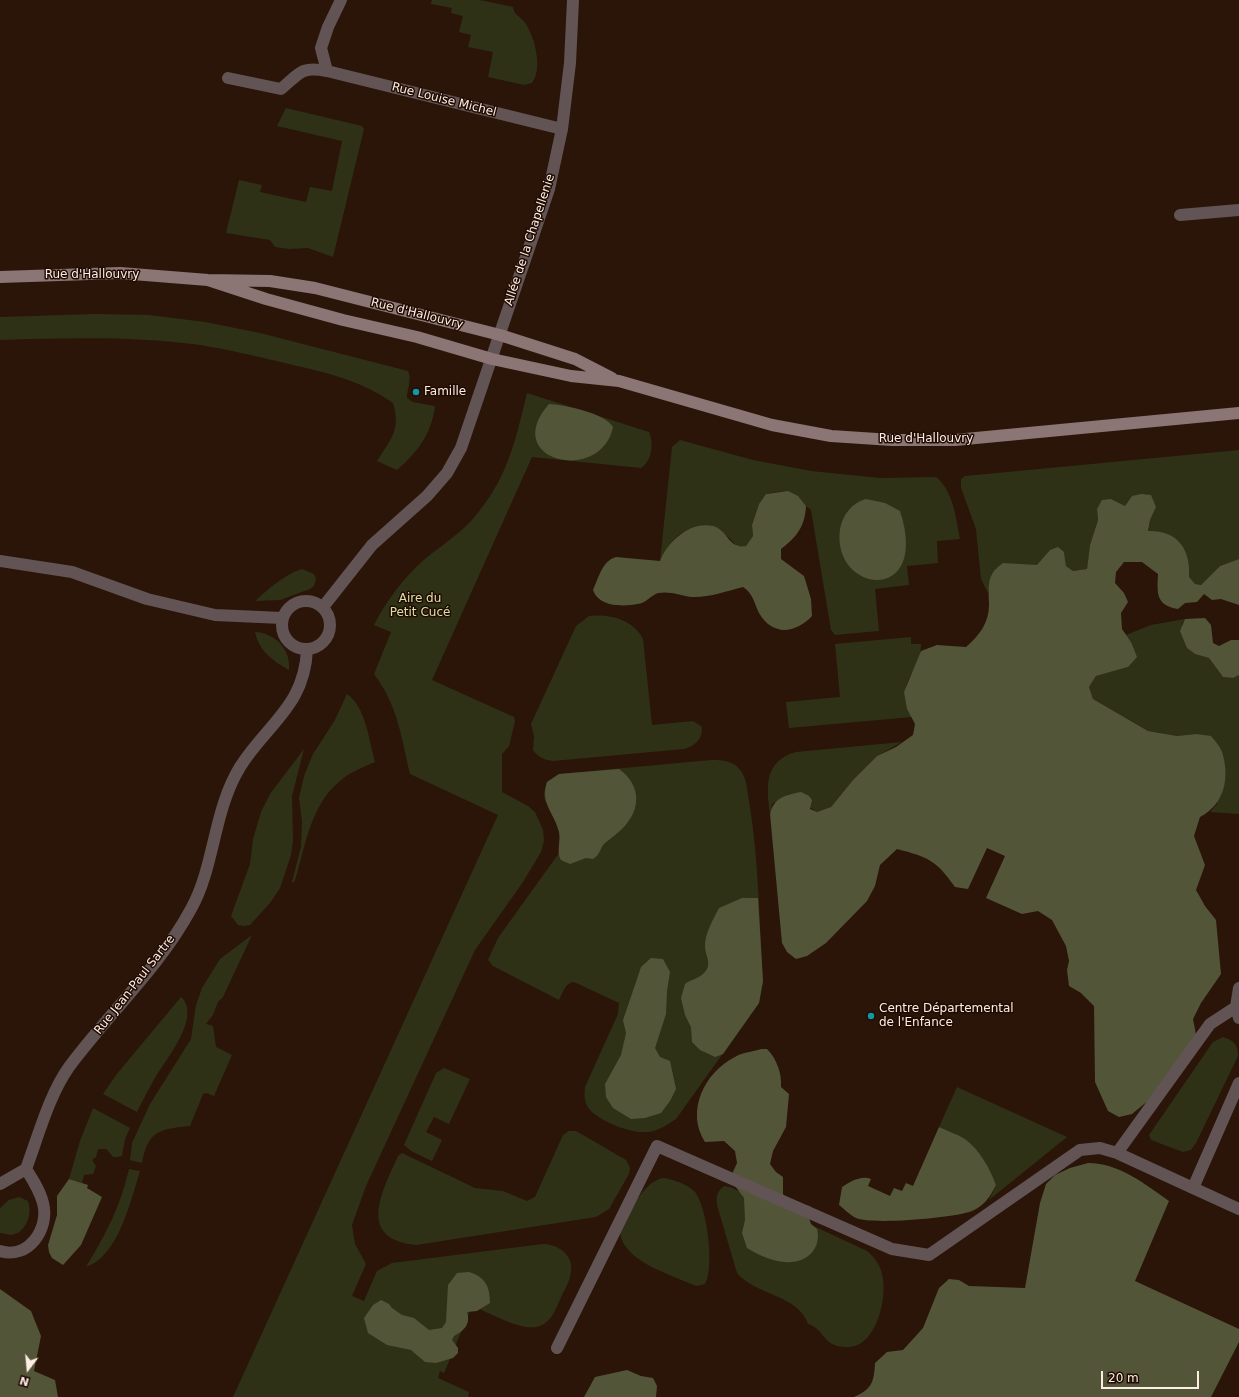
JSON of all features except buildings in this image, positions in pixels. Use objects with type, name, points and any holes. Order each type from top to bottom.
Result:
[{"type":"main road","name":"Rue d'Hallouvry","points":[[0,277],[120,273],[208,280],[270,281],[315,288],[500,335],[575,359],[619,381]]},
{"type":"main road","name":"Rue d'Hallouvry","points":[[208,280],[343,320],[417,338],[492,359],[571,376],[619,381],[772,425],[832,436],[892,440],[955,440],[1239,414]]},
{"type":"street","points":[[327,71],[321,48],[328,28],[341,0]]},
{"type":"street","name":"Allée de la Chapellenie","points":[[492,359],[549,189],[562,129],[570,63],[573,0]]},
{"type":"street","name":"Rue Louise Michel","points":[[228,78],[281,89],[303,70],[311,68],[562,129]]},
{"type":"street","points":[[1180,215],[1239,210]]},
{"type":"street","points":[[323,607],[372,546],[426,496],[447,472],[461,448],[492,359]]},
{"type":"street","points":[[0,561],[72,572],[147,599],[214,615],[282,618]]},
{"type":"street","points":[[298,602],[313,602],[323,607],[329,616],[329,632],[321,644],[307,649],[292,645],[286,640],[282,633],[282,618],[286,610],[298,602]]},
{"type":"street","name":"Rue Jean-Paul Sartre","points":[[26,1169],[46,1113],[69,1068],[166,951],[192,908],[206,871],[214,834],[227,795],[240,767],[292,702],[303,680],[307,649]]},
{"type":"street","points":[[1117,1153],[1210,1024],[1237,1012],[1239,988]]},
{"type":"street","points":[[1193,1188],[1239,1083]]},
{"type":"street","points":[[557,1348],[658,1146],[892,1250],[929,1255],[1080,1150],[1100,1148],[1117,1153],[1239,1209]]},
{"type":"street","points":[[0,1184],[26,1169],[38,1187],[44,1204],[44,1217],[39,1233],[31,1245],[20,1252],[7,1253],[0,1251]]},
{"type":"green space","points":[[432,0],[480,0],[513,7],[516,14],[526,24],[535,45],[537,70],[532,83],[524,85],[488,77],[493,52],[468,47],[471,35],[459,32],[463,16],[451,13],[452,8],[431,4]]},
{"type":"green space","points":[[286,108],[362,126],[364,129],[333,257],[308,248],[289,249],[275,247],[270,240],[226,233],[239,180],[262,185],[260,192],[306,202],[310,187],[332,191],[342,141],[277,126]]},
{"type":"green space","points":[[95,314],[149,315],[205,322],[260,333],[408,371],[409,381],[407,398],[413,402],[435,406],[431,425],[422,442],[411,457],[397,470],[377,461],[390,440],[395,427],[396,420],[393,403],[368,388],[343,378],[245,354],[200,345],[175,342],[100,338],[0,340],[0,317]]},
{"type":"green space","name":"Aire du Petit Cucé","points":[[527,393],[649,432],[652,447],[648,461],[641,468],[532,457],[432,680],[514,717],[515,721],[509,746],[502,754],[502,792],[528,806],[535,812],[543,830],[544,841],[541,852],[523,882],[475,950],[366,1186],[352,1225],[355,1244],[366,1264],[352,1296],[364,1301],[377,1271],[392,1263],[543,1244],[554,1246],[564,1252],[570,1260],[570,1278],[553,1315],[546,1323],[536,1327],[521,1326],[472,1306],[444,1373],[440,1371],[438,1378],[469,1392],[469,1397],[233,1397],[498,815],[410,774],[394,710],[374,674],[391,632],[374,625],[390,598],[403,581],[426,558],[456,535],[472,520],[494,490],[502,475],[514,445]]},
{"type":"green space","points":[[549,404],[584,411],[609,422],[613,427],[605,445],[591,456],[574,460],[558,459],[544,452],[536,440],[537,424]]},
{"type":"green space","points":[[680,440],[753,460],[811,471],[880,478],[936,477],[942,483],[950,497],[960,539],[937,541],[938,563],[907,566],[909,585],[875,589],[879,631],[835,635],[831,630],[811,510],[792,493],[776,492],[766,494],[759,504],[752,525],[753,536],[746,546],[738,546],[726,536],[712,531],[702,529],[686,530],[674,539],[660,561],[672,447]]},
{"type":"green space","points":[[1239,450],[1239,559],[1220,566],[1201,585],[1195,584],[1189,578],[1188,559],[1180,544],[1167,535],[1158,532],[1148,532],[1150,520],[1156,506],[1132,496],[1125,506],[1111,499],[1097,509],[1098,520],[1090,545],[1087,569],[1073,571],[1066,566],[1064,552],[1050,550],[1038,565],[1028,565],[992,573],[988,593],[981,579],[976,529],[961,488],[961,479],[965,476]]},
{"type":"green space","points":[[788,491],[798,496],[806,506],[802,525],[792,540],[781,549],[781,559],[804,576],[811,599],[812,616],[798,626],[784,630],[770,626],[759,613],[751,595],[743,587],[717,594],[697,597],[671,593],[658,593],[642,603],[628,605],[614,605],[601,600],[596,596],[593,590],[604,566],[611,559],[616,557],[660,561],[668,546],[674,540],[681,534],[696,527],[704,525],[713,526],[722,531],[735,545],[746,546],[753,536],[752,525],[759,504],[766,494]]},
{"type":"green space","points":[[1141,494],[1151,495],[1156,507],[1150,520],[1148,531],[1167,534],[1175,538],[1185,550],[1188,558],[1189,577],[1195,584],[1201,585],[1220,566],[1239,559],[1239,605],[1221,599],[1212,600],[1204,594],[1197,602],[1185,603],[1178,609],[1165,605],[1159,598],[1158,574],[1142,562],[1124,562],[1116,572],[1115,583],[1124,593],[1128,602],[1121,613],[1122,629],[1131,642],[1137,657],[1128,667],[1096,676],[1089,687],[1093,699],[1148,731],[1177,736],[1196,734],[1211,736],[1221,750],[1225,771],[1225,780],[1220,797],[1208,812],[1200,817],[1194,836],[1205,865],[1196,890],[1205,906],[1216,920],[1221,974],[1201,1003],[1193,1019],[1198,1045],[1155,1095],[1132,1114],[1119,1117],[1108,1111],[1095,1082],[1094,1006],[1081,993],[1069,986],[1067,970],[1069,961],[1066,946],[1052,920],[1038,911],[1022,914],[986,898],[1005,856],[987,848],[968,889],[955,887],[936,865],[924,857],[897,849],[880,865],[875,886],[867,901],[826,943],[807,956],[796,959],[787,952],[782,943],[770,814],[774,804],[778,800],[790,794],[801,792],[809,796],[812,800],[810,809],[817,812],[831,807],[853,780],[877,756],[896,747],[913,735],[915,724],[907,709],[904,692],[921,651],[937,645],[966,647],[975,638],[982,629],[989,612],[989,581],[998,567],[1003,563],[1037,565],[1050,550],[1058,547],[1064,552],[1066,566],[1073,571],[1087,569],[1090,545],[1098,520],[1097,509],[1102,500],[1111,499],[1125,506],[1132,496]]},
{"type":"green space","points":[[866,499],[885,503],[900,511],[906,542],[902,563],[892,576],[878,580],[863,577],[850,567],[841,551],[840,529],[843,519],[852,506]]},
{"type":"green space","points":[[302,569],[314,574],[316,579],[314,586],[310,589],[280,600],[255,601],[283,578]]},
{"type":"green space","points":[[589,616],[604,616],[620,619],[627,622],[639,632],[643,639],[652,725],[693,721],[701,726],[702,730],[699,740],[684,749],[553,761],[537,755],[533,750],[534,736],[531,724],[576,626]]},
{"type":"green space","points":[[1205,618],[1211,625],[1213,643],[1219,646],[1231,640],[1239,640],[1239,675],[1233,678],[1223,677],[1209,658],[1195,654],[1187,648],[1180,631],[1185,619]]},
{"type":"green space","points":[[1185,619],[1182,624],[1187,648],[1195,654],[1209,658],[1223,677],[1233,678],[1239,675],[1239,814],[1210,812],[1217,804],[1196,734],[1177,736],[1148,731],[1093,699],[1089,687],[1096,676],[1128,667],[1131,642],[1126,635],[1151,625]]},
{"type":"green space","points":[[255,632],[269,635],[280,644],[287,655],[289,670],[263,650]]},
{"type":"green space","points":[[911,637],[911,644],[921,644],[917,663],[906,686],[905,695],[912,717],[789,728],[786,702],[840,697],[835,644]]},
{"type":"green space","points":[[347,694],[359,707],[363,716],[375,762],[356,770],[344,778],[322,801],[311,825],[296,877],[294,882],[292,882],[301,847],[302,821],[299,798],[304,776],[313,754],[335,720]]},
{"type":"green space","points":[[902,742],[877,756],[853,780],[831,807],[817,812],[789,794],[772,804],[770,814],[768,784],[770,776],[773,768],[786,756],[796,752]]},
{"type":"green space","points":[[304,749],[292,796],[293,840],[291,855],[280,888],[270,903],[250,925],[238,925],[231,916],[250,864],[253,839],[261,812],[270,794]]},
{"type":"green space","points":[[711,760],[724,761],[735,765],[743,774],[746,785],[755,846],[758,891],[763,981],[759,1003],[676,1119],[666,1125],[648,1132],[634,1131],[610,1123],[596,1115],[587,1106],[585,1097],[585,1087],[618,1014],[619,1003],[574,982],[566,986],[559,1000],[493,966],[488,960],[498,938],[559,853],[560,839],[558,825],[544,797],[547,782],[559,774]]},
{"type":"green space","points":[[619,769],[632,782],[635,790],[636,805],[629,821],[620,831],[603,845],[598,855],[593,859],[586,858],[570,864],[561,860],[559,854],[559,832],[546,802],[545,790],[547,782],[559,774]]},
{"type":"green space","points":[[742,898],[758,898],[763,981],[759,1003],[723,1054],[715,1057],[700,1050],[692,1042],[691,1027],[685,1015],[681,998],[685,984],[700,976],[707,970],[708,960],[705,950],[705,941],[719,908]]},
{"type":"green space","points":[[252,935],[223,997],[218,1002],[213,1015],[206,1024],[213,1026],[216,1047],[232,1055],[214,1096],[206,1093],[203,1094],[190,1126],[171,1128],[157,1133],[148,1144],[142,1163],[130,1160],[132,1143],[150,1104],[191,1039],[196,1005],[202,988],[220,959]]},
{"type":"green space","points":[[651,958],[663,959],[670,972],[666,1014],[655,1048],[660,1057],[670,1061],[676,1089],[670,1101],[661,1113],[645,1118],[631,1119],[613,1108],[606,1097],[605,1084],[621,1055],[626,1033],[623,1020],[641,967]]},
{"type":"green space","points":[[181,997],[186,1005],[187,1015],[185,1026],[174,1049],[156,1076],[137,1112],[103,1094],[116,1075]]},
{"type":"green space","points":[[1223,1037],[1233,1041],[1237,1049],[1238,1056],[1196,1143],[1191,1150],[1183,1152],[1151,1140],[1149,1135],[1213,1042]]},
{"type":"green space","points":[[761,1049],[767,1049],[774,1057],[780,1072],[781,1087],[789,1094],[786,1127],[773,1151],[770,1164],[776,1172],[783,1177],[783,1194],[788,1202],[810,1206],[812,1210],[809,1218],[811,1224],[817,1229],[818,1236],[815,1249],[806,1258],[793,1262],[770,1259],[747,1248],[742,1233],[745,1220],[744,1198],[735,1186],[732,1174],[737,1163],[735,1151],[724,1141],[705,1142],[699,1130],[697,1118],[701,1094],[707,1082],[715,1072],[738,1055]]},
{"type":"green space","points":[[444,1068],[470,1079],[449,1124],[434,1117],[426,1132],[442,1140],[432,1161],[411,1151],[404,1145],[436,1073]]},
{"type":"green space","points":[[957,1087],[1067,1137],[989,1200],[996,1185],[965,1139],[939,1127]]},
{"type":"green space","points":[[93,1108],[130,1128],[125,1139],[122,1156],[114,1157],[106,1149],[98,1149],[96,1157],[92,1160],[96,1166],[93,1174],[84,1175],[82,1183],[69,1179],[80,1141]]},
{"type":"green space","points":[[939,1127],[965,1139],[980,1154],[988,1166],[996,1185],[989,1197],[980,1207],[963,1214],[949,1216],[913,1220],[878,1221],[856,1218],[839,1205],[842,1187],[860,1178],[871,1179],[868,1186],[890,1196],[894,1188],[902,1191],[906,1183],[913,1186]]},
{"type":"green space","points":[[569,1131],[576,1131],[626,1160],[630,1168],[629,1174],[609,1209],[596,1217],[416,1245],[397,1241],[385,1233],[380,1223],[378,1211],[386,1183],[398,1156],[402,1153],[475,1188],[503,1191],[527,1201],[535,1197],[563,1135]]},
{"type":"green space","points":[[1088,1163],[1099,1164],[1121,1171],[1141,1182],[1169,1201],[1135,1281],[1239,1329],[1239,1342],[1211,1397],[854,1397],[865,1391],[871,1384],[874,1375],[875,1363],[887,1352],[903,1350],[923,1328],[939,1288],[949,1279],[959,1280],[969,1286],[1025,1288],[1040,1203],[1046,1184],[1055,1175],[1070,1168]]},
{"type":"green space","points":[[129,1169],[140,1171],[122,1226],[107,1252],[97,1261],[86,1267],[112,1220],[122,1195]]},
{"type":"green space","points":[[663,1178],[687,1186],[694,1191],[699,1198],[706,1222],[709,1251],[708,1276],[705,1284],[697,1286],[691,1284],[648,1265],[628,1250],[622,1241],[620,1231],[637,1199],[655,1181]]},
{"type":"green space","points":[[69,1179],[88,1185],[87,1188],[102,1197],[81,1245],[63,1265],[52,1258],[48,1245],[57,1215],[57,1196]]},
{"type":"green space","points":[[724,1186],[730,1187],[867,1251],[872,1256],[881,1270],[883,1295],[882,1307],[878,1318],[867,1338],[859,1344],[849,1347],[833,1345],[814,1326],[808,1324],[803,1314],[796,1307],[754,1286],[737,1273],[717,1205],[718,1194]]},
{"type":"green space","points":[[19,1197],[28,1201],[30,1210],[27,1223],[18,1233],[11,1235],[0,1233],[0,1208],[9,1200]]},
{"type":"green space","points":[[469,1272],[479,1277],[486,1283],[490,1303],[477,1311],[467,1312],[468,1320],[466,1327],[454,1336],[452,1340],[458,1348],[458,1353],[453,1358],[436,1363],[425,1362],[411,1350],[387,1345],[368,1333],[364,1318],[373,1305],[381,1300],[389,1304],[402,1315],[414,1318],[429,1330],[442,1328],[446,1322],[448,1285],[457,1273]]},
{"type":"green space","points":[[0,1289],[31,1311],[41,1336],[34,1371],[55,1380],[58,1397],[0,1397]]},
{"type":"green space","points":[[627,1370],[641,1376],[653,1378],[657,1386],[656,1397],[584,1397],[595,1377]]},
{"type":"place","name":"Famille","points":[[416,392]]},
{"type":"place","name":"Centre Départemental de l'Enfance","points":[[871,1016]]}]
